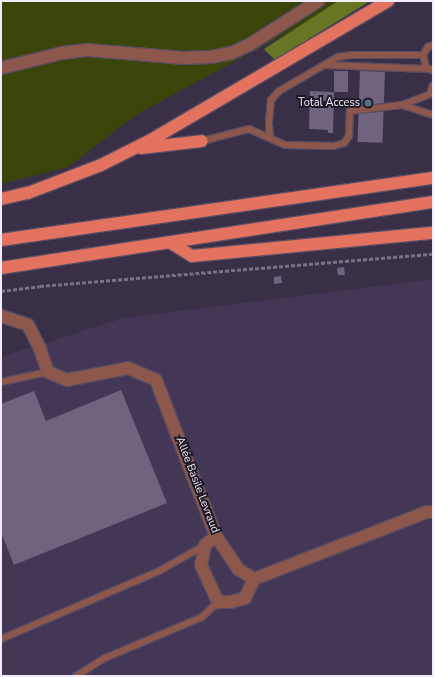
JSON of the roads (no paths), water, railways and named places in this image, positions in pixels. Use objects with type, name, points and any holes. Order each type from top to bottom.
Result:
[{"type":"main road","points":[[1,199],[28,193],[101,165],[151,140],[388,1]]},
{"type":"main road","points":[[131,150],[202,141]]},
{"type":"main road","points":[[1,240],[433,178]]},
{"type":"main road","points":[[1,268],[433,202]]},
{"type":"main road","points":[[171,243],[192,256],[433,233]]},
{"type":"street","points":[[1,68],[62,53],[88,50],[184,58],[211,57],[231,53],[249,45],[318,1]]},
{"type":"street","points":[[1,316],[28,325],[40,349],[48,372]]},
{"type":"street","name":"Allée Basile Levraud","points":[[48,372],[67,380],[128,368],[156,380],[216,536],[238,569],[254,579]]},
{"type":"street","points":[[216,536],[205,545],[201,565],[218,602],[231,602],[245,598],[254,579],[427,512],[433,512]]},
{"type":"lane","points":[[431,70],[424,63],[423,55],[428,47],[433,45]]},
{"type":"lane","points":[[270,138],[269,122],[271,100],[279,91],[338,57],[350,55],[423,55]]},
{"type":"lane","points":[[324,65],[431,70]]},
{"type":"lane","points":[[202,141],[249,129],[284,145],[334,146],[344,143],[349,136],[350,111],[402,105],[430,94],[433,85]]},
{"type":"lane","points":[[402,105],[433,115]]},
{"type":"lane","points":[[1,382],[48,372]]},
{"type":"lane","points":[[1,639],[161,570],[205,545]]},
{"type":"lane","points":[[76,676],[105,658],[202,617],[218,602]]},
{"type":"place","name":"Total Access","points":[[368,103]]}]
